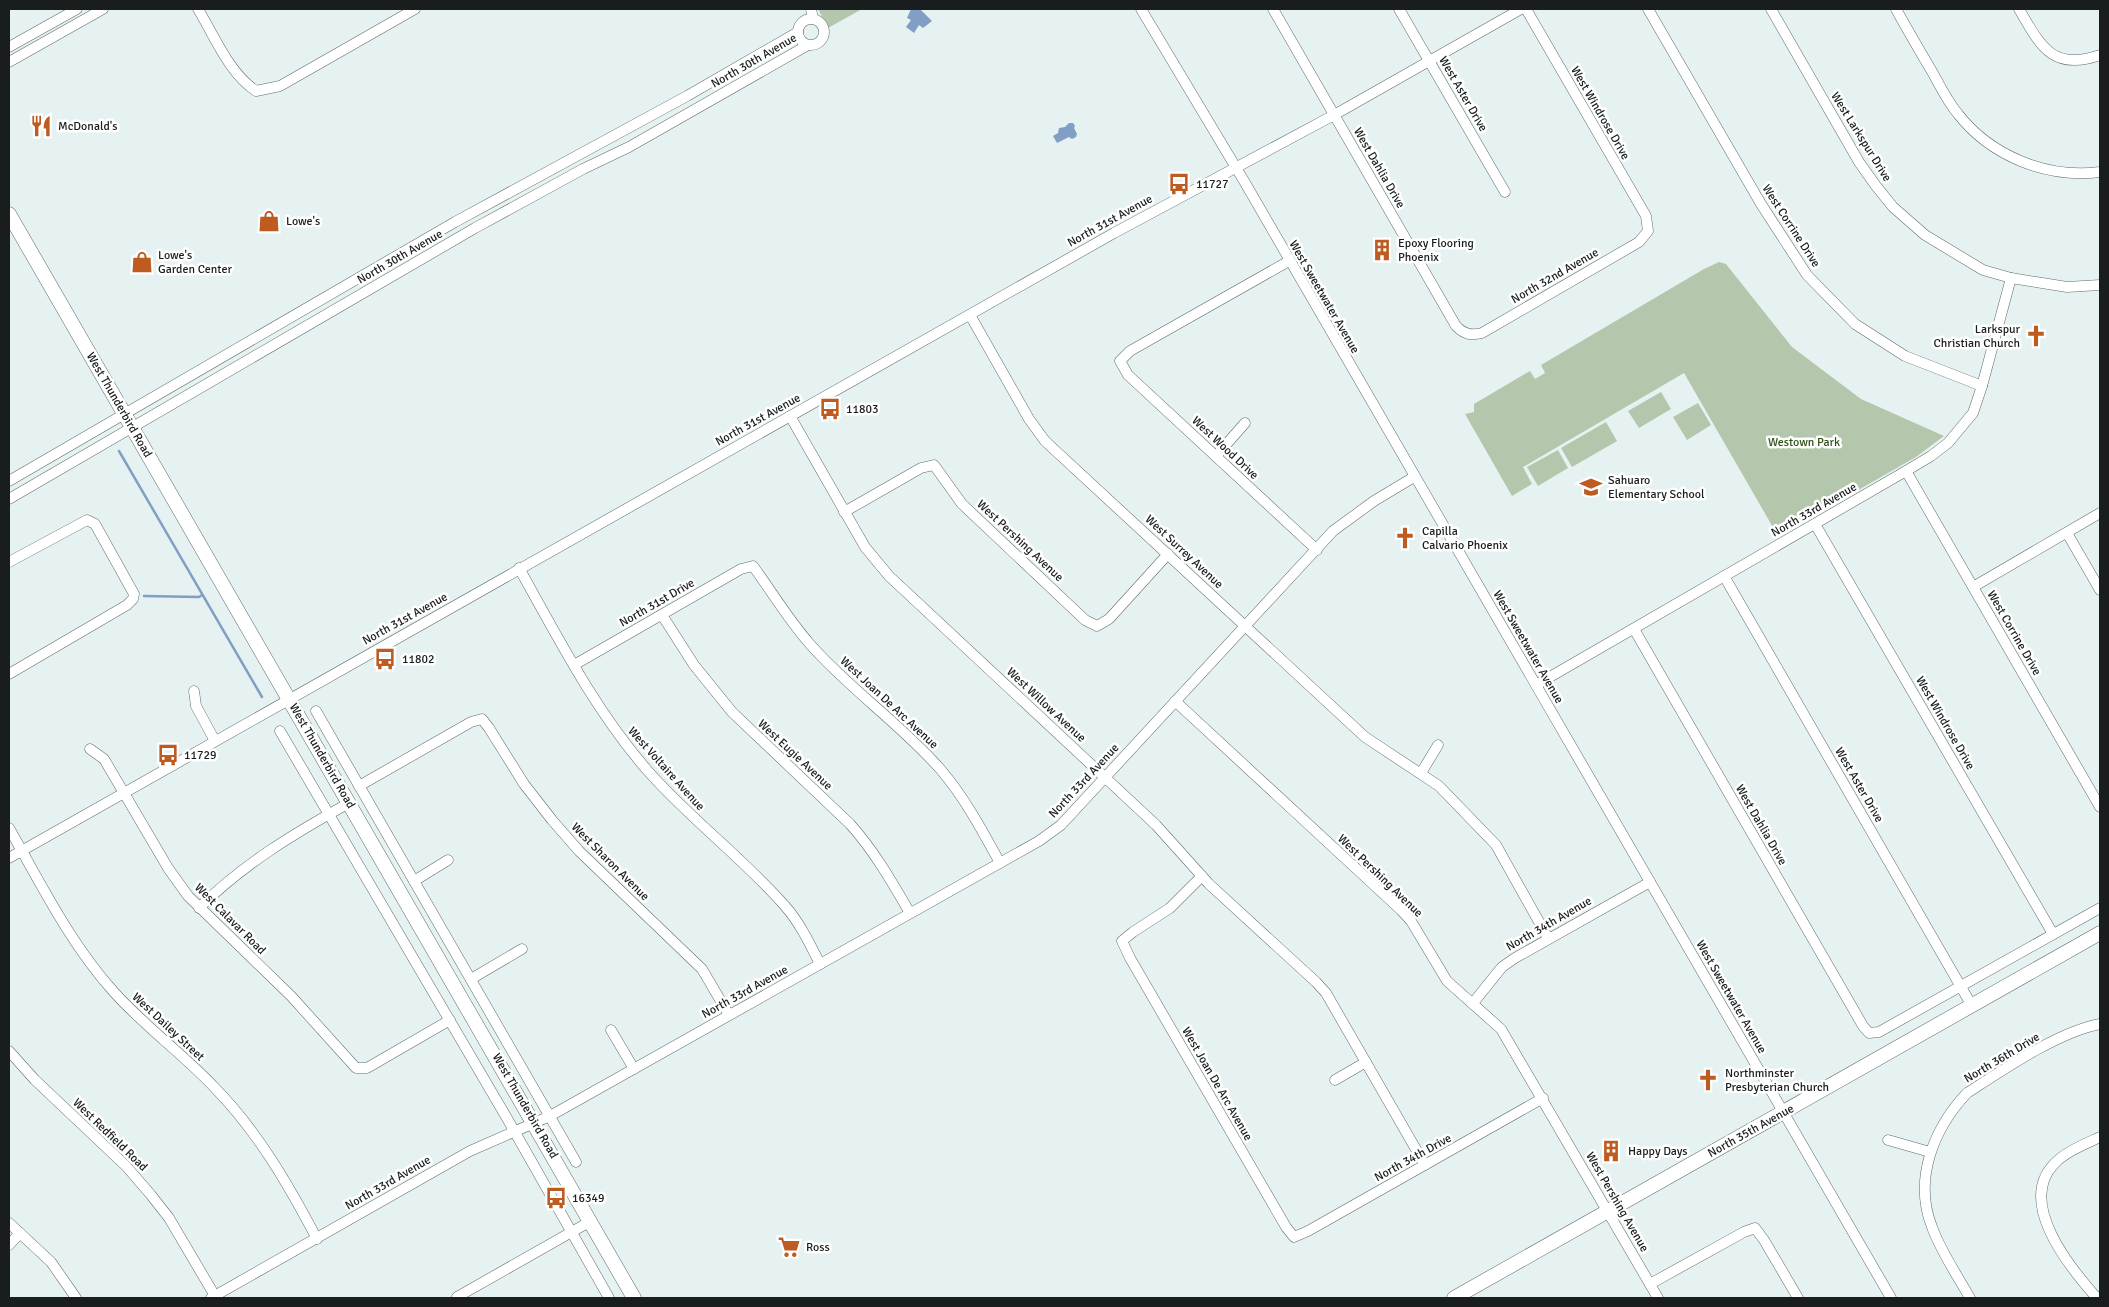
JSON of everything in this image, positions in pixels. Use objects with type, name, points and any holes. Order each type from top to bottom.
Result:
[{"type":"main road","name":"West Thunderbird Road","points":[[9,214],[634,1298]]},
{"type":"main road","name":"North 35th Avenue","points":[[1454,1298],[2100,933]]},
{"type":"street","points":[[9,47],[77,9]]},
{"type":"street","points":[[9,62],[103,9]]},
{"type":"street","points":[[198,9],[236,73],[245,84],[256,91],[280,86],[415,9]]},
{"type":"street","name":"West Sweetwater Avenue","points":[[1141,9],[1236,168],[1891,1298]]},
{"type":"street","name":"West Dahlia Drive","points":[[1273,9],[1456,326],[1469,334]]},
{"type":"street","name":"West Aster Drive","points":[[1399,9],[1505,192]]},
{"type":"street","name":"North 31st Avenue","points":[[9,858],[1144,216],[1334,115],[1521,9]]},
{"type":"street","name":"West Windrose Drive","points":[[1526,9],[1646,216],[1648,231]]},
{"type":"street","name":"West Corrine Drive","points":[[1648,9],[1761,204],[1807,275],[1855,324],[1905,356],[1982,386]]},
{"type":"street","name":"West Larkspur Drive","points":[[1771,9],[1859,162],[1893,207],[1925,235],[1983,270],[2011,278],[2067,287],[2100,285]]},
{"type":"street","points":[[1896,9],[1957,114],[1972,130],[1994,148],[2039,168],[2074,173],[2100,172]]},
{"type":"street","points":[[2019,9],[2040,45],[2057,57],[2077,61],[2100,56]]},
{"type":"street","name":"North 30th Avenue","points":[[9,481],[455,222],[687,96],[798,32],[802,23],[812,14],[822,25],[824,36],[819,43],[808,45],[629,147],[583,168],[475,228],[9,499]]},
{"type":"street","name":"North 30th Avenue","points":[[798,32],[801,40],[808,45]]},
{"type":"street","name":"North 32nd Avenue","points":[[1469,334],[1482,333],[1639,242],[1648,231]]},
{"type":"street","name":"West Wood Drive","points":[[1290,261],[1130,351],[1120,361],[1128,375],[1316,550]]},
{"type":"street","name":"North 33rd Avenue","points":[[1536,685],[1906,471],[1931,456],[1952,440],[1973,413],[2011,278]]},
{"type":"street","name":"West Surrey Avenue","points":[[970,314],[1036,430],[1365,737],[1421,773],[1455,801],[1496,845],[1548,938]]},
{"type":"street","name":"West Willow Avenue","points":[[790,416],[865,547],[889,576],[1163,832],[1202,876],[1326,993],[1425,1165]]},
{"type":"street","points":[[1216,456],[1245,423]]},
{"type":"street","name":"West Pershing Avenue","points":[[844,512],[921,468],[934,465],[962,504],[1086,620],[1097,626],[1109,618],[1168,554]]},
{"type":"street","name":"West Corrine Drive","points":[[1906,471],[2100,807]]},
{"type":"street","name":"North 33rd Avenue","points":[[213,1297],[470,1151],[550,1116],[1039,841],[1061,825],[1346,520],[1414,477]]},
{"type":"street","points":[[1972,587],[2100,513]]},
{"type":"street","points":[[9,562],[87,520],[94,524],[134,594],[133,600],[128,605],[9,674]]},
{"type":"street","name":"West Windrose Drive","points":[[1815,524],[2054,934]]},
{"type":"street","points":[[2067,533],[2100,590]]},
{"type":"street","name":"North 31st Drive","points":[[574,665],[741,570],[753,566]]},
{"type":"street","name":"West Joan De Arc Avenue","points":[[753,566],[769,591],[809,644],[916,744],[942,772],[966,805],[1000,863]]},
{"type":"street","name":"West Voltaire Avenue","points":[[519,568],[574,665],[618,735],[684,810],[751,871],[785,907],[797,922],[820,964]]},
{"type":"street","name":"West Aster Drive","points":[[1724,576],[1972,1006]]},
{"type":"street","name":"West Eugie Avenue","points":[[662,614],[694,665],[732,712],[850,824],[867,843],[910,913]]},
{"type":"street","name":"West Dahlia Drive","points":[[1634,628],[1862,1026],[1869,1033],[1879,1032],[1961,987]]},
{"type":"street","points":[[194,691],[196,706],[216,741]]},
{"type":"street","name":"West Pershing Avenue","points":[[1175,701],[1401,910],[1414,926],[1447,981],[1501,1029],[1658,1298]]},
{"type":"street","name":"West Thunderbird Road","points":[[316,711],[576,1162]]},
{"type":"street","name":"West Sharon Avenue","points":[[359,786],[471,722],[482,719],[524,784],[552,820],[578,851],[702,969],[729,1016]]},
{"type":"street","name":"West Thunderbird Road","points":[[280,731],[330,813],[609,1298]]},
{"type":"street","points":[[1421,773],[1438,744]]},
{"type":"street","name":"West Calavar Road","points":[[90,749],[104,759],[168,868],[199,908],[291,996],[356,1068],[367,1068],[450,1020]]},
{"type":"street","points":[[199,908],[233,877],[273,847],[348,803]]},
{"type":"street","name":"West Dailey Street","points":[[9,828],[65,927],[114,992],[214,1086],[248,1125],[275,1165],[317,1239]]},
{"type":"street","points":[[414,881],[448,860]]},
{"type":"street","name":"West Joan De Arc Avenue","points":[[1202,876],[1170,908],[1132,932],[1122,941],[1286,1227],[1294,1237]]},
{"type":"street","name":"North 34th Avenue","points":[[1473,1003],[1502,967],[1548,938],[1650,882]]},
{"type":"street","points":[[1961,987],[2100,908]]},
{"type":"street","points":[[471,979],[522,949]]},
{"type":"street","name":"North 36th Drive","points":[[1930,1152],[1936,1136],[1957,1104],[1967,1093],[2061,1037],[2084,1027],[2100,1024]]},
{"type":"street","points":[[611,1030],[634,1069]]},
{"type":"street","name":"West Redfield Road","points":[[9,1051],[35,1080],[126,1166],[151,1195],[169,1218],[213,1297]]},
{"type":"street","points":[[1335,1080],[1366,1062]]},
{"type":"street","name":"North 34th Drive","points":[[1294,1237],[1308,1231],[1543,1098]]},
{"type":"street","points":[[2097,1298],[2076,1274],[2049,1230],[2044,1219],[2040,1197],[2043,1185],[2053,1165],[2071,1152],[2100,1137]]},
{"type":"street","points":[[1888,1140],[1930,1152],[1925,1185],[1926,1208],[1931,1225],[1970,1298]]},
{"type":"street","points":[[458,1297],[590,1221]]},
{"type":"street","points":[[9,1223],[51,1262],[76,1298]]},
{"type":"street","points":[[1650,1284],[1744,1232],[1755,1228],[1798,1298]]},
{"type":"street","points":[[9,1244],[20,1233]]},
{"type":"green space","points":[[818,9],[862,9],[828,28]]},
{"type":"green space","name":"Westown Park","points":[[1719,262],[1726,264],[1792,347],[1861,399],[1944,436],[1916,457],[1778,536],[1684,373],[1523,467],[1532,484],[1512,496],[1465,414],[1474,412],[1474,404],[1530,371],[1535,379],[1545,373],[1541,365]]},
{"type":"green space","points":[[1661,392],[1671,409],[1639,428],[1628,411]]},
{"type":"green space","points":[[1698,403],[1711,425],[1687,440],[1673,417]]},
{"type":"green space","points":[[1606,422],[1617,441],[1572,467],[1561,448]]},
{"type":"green space","points":[[1558,450],[1568,468],[1538,486],[1527,467]]},
{"type":"water","points":[[911,9],[921,10],[932,21],[923,28],[919,25],[914,33],[906,27],[911,20],[907,18]]},
{"type":"water","points":[[1069,123],[1073,123],[1075,126],[1076,137],[1072,139],[1069,137],[1057,143],[1053,136],[1058,133],[1059,128],[1065,127]]},
{"type":"waterway","points":[[119,451],[262,697]]},
{"type":"waterway","points":[[144,596],[199,597],[202,595]]},
{"type":"place","name":"McDonald's","points":[[41,126]]},
{"type":"place","name":"11727","points":[[1179,184]]},
{"type":"place","name":"Lowe's","points":[[269,221]]},
{"type":"place","name":"Epoxy Flooring Phoenix","points":[[1382,250]]},
{"type":"place","name":"Lowe's Garden Center","points":[[142,262]]},
{"type":"place","name":"Larkspur Christian Church","points":[[2036,336]]},
{"type":"place","name":"11803","points":[[830,409]]},
{"type":"place","name":"Sahuaro Elementary School","points":[[1591,487]]},
{"type":"place","name":"Capilla Calvario Phoenix","points":[[1405,538]]},
{"type":"place","name":"11802","points":[[385,659]]},
{"type":"place","name":"11729","points":[[168,755]]},
{"type":"place","name":"Northminster Presbyterian Church","points":[[1708,1080]]},
{"type":"place","name":"Happy Days","points":[[1611,1151]]},
{"type":"place","name":"16349","points":[[556,1198]]},
{"type":"place","name":"Ross","points":[[789,1247]]}]
